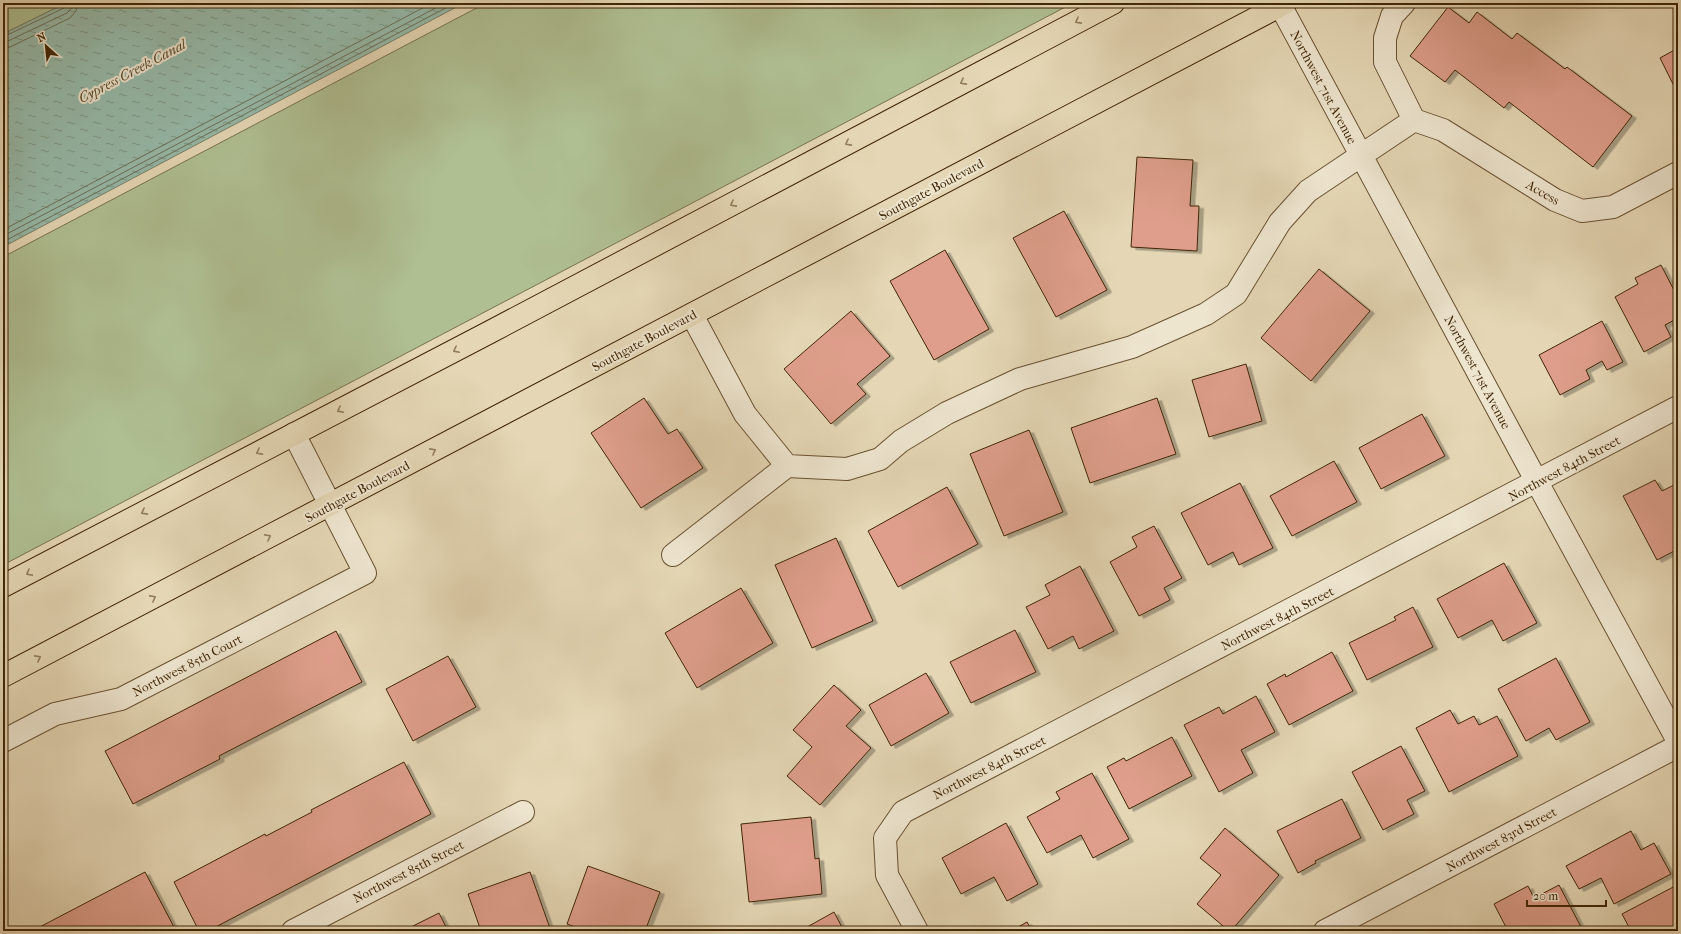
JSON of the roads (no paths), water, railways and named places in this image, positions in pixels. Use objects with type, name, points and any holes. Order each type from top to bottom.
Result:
[{"type":"main road","points":[[3,586],[498,328],[1113,3]]},
{"type":"main road","name":"Southgate Boulevard","points":[[3,676],[1281,4]]},
{"type":"street","points":[[673,555],[788,466],[847,469],[880,459],[902,441],[947,413],[1020,379],[1132,347],[1206,314],[1236,294],[1280,222],[1308,191],[1414,120],[1385,62],[1385,38],[1392,16],[1404,3]]},
{"type":"street","name":"Northwest 71st Avenue","points":[[1281,4],[1537,482],[1678,741]]},
{"type":"street","name":"Access","points":[[1414,120],[1443,130],[1555,200],[1582,211],[1613,206],[1678,174]]},
{"type":"street","points":[[692,315],[745,414],[788,466]]},
{"type":"street","name":"Northwest 84th Street","points":[[917,931],[887,875],[885,838],[903,812],[1678,407]]},
{"type":"street","points":[[294,434],[330,505]]},
{"type":"street","name":"Northwest 85th Court","points":[[3,741],[55,714],[121,699],[365,573],[330,505]]},
{"type":"street","name":"Northwest 83rd Street","points":[[1325,931],[1678,746]]},
{"type":"street","name":"Northwest 85th Street","points":[[293,931],[523,812]]},
{"type":"water","name":"Cypress Creek Canal","points":[[66,3],[464,3],[3,247],[3,34]]}]
